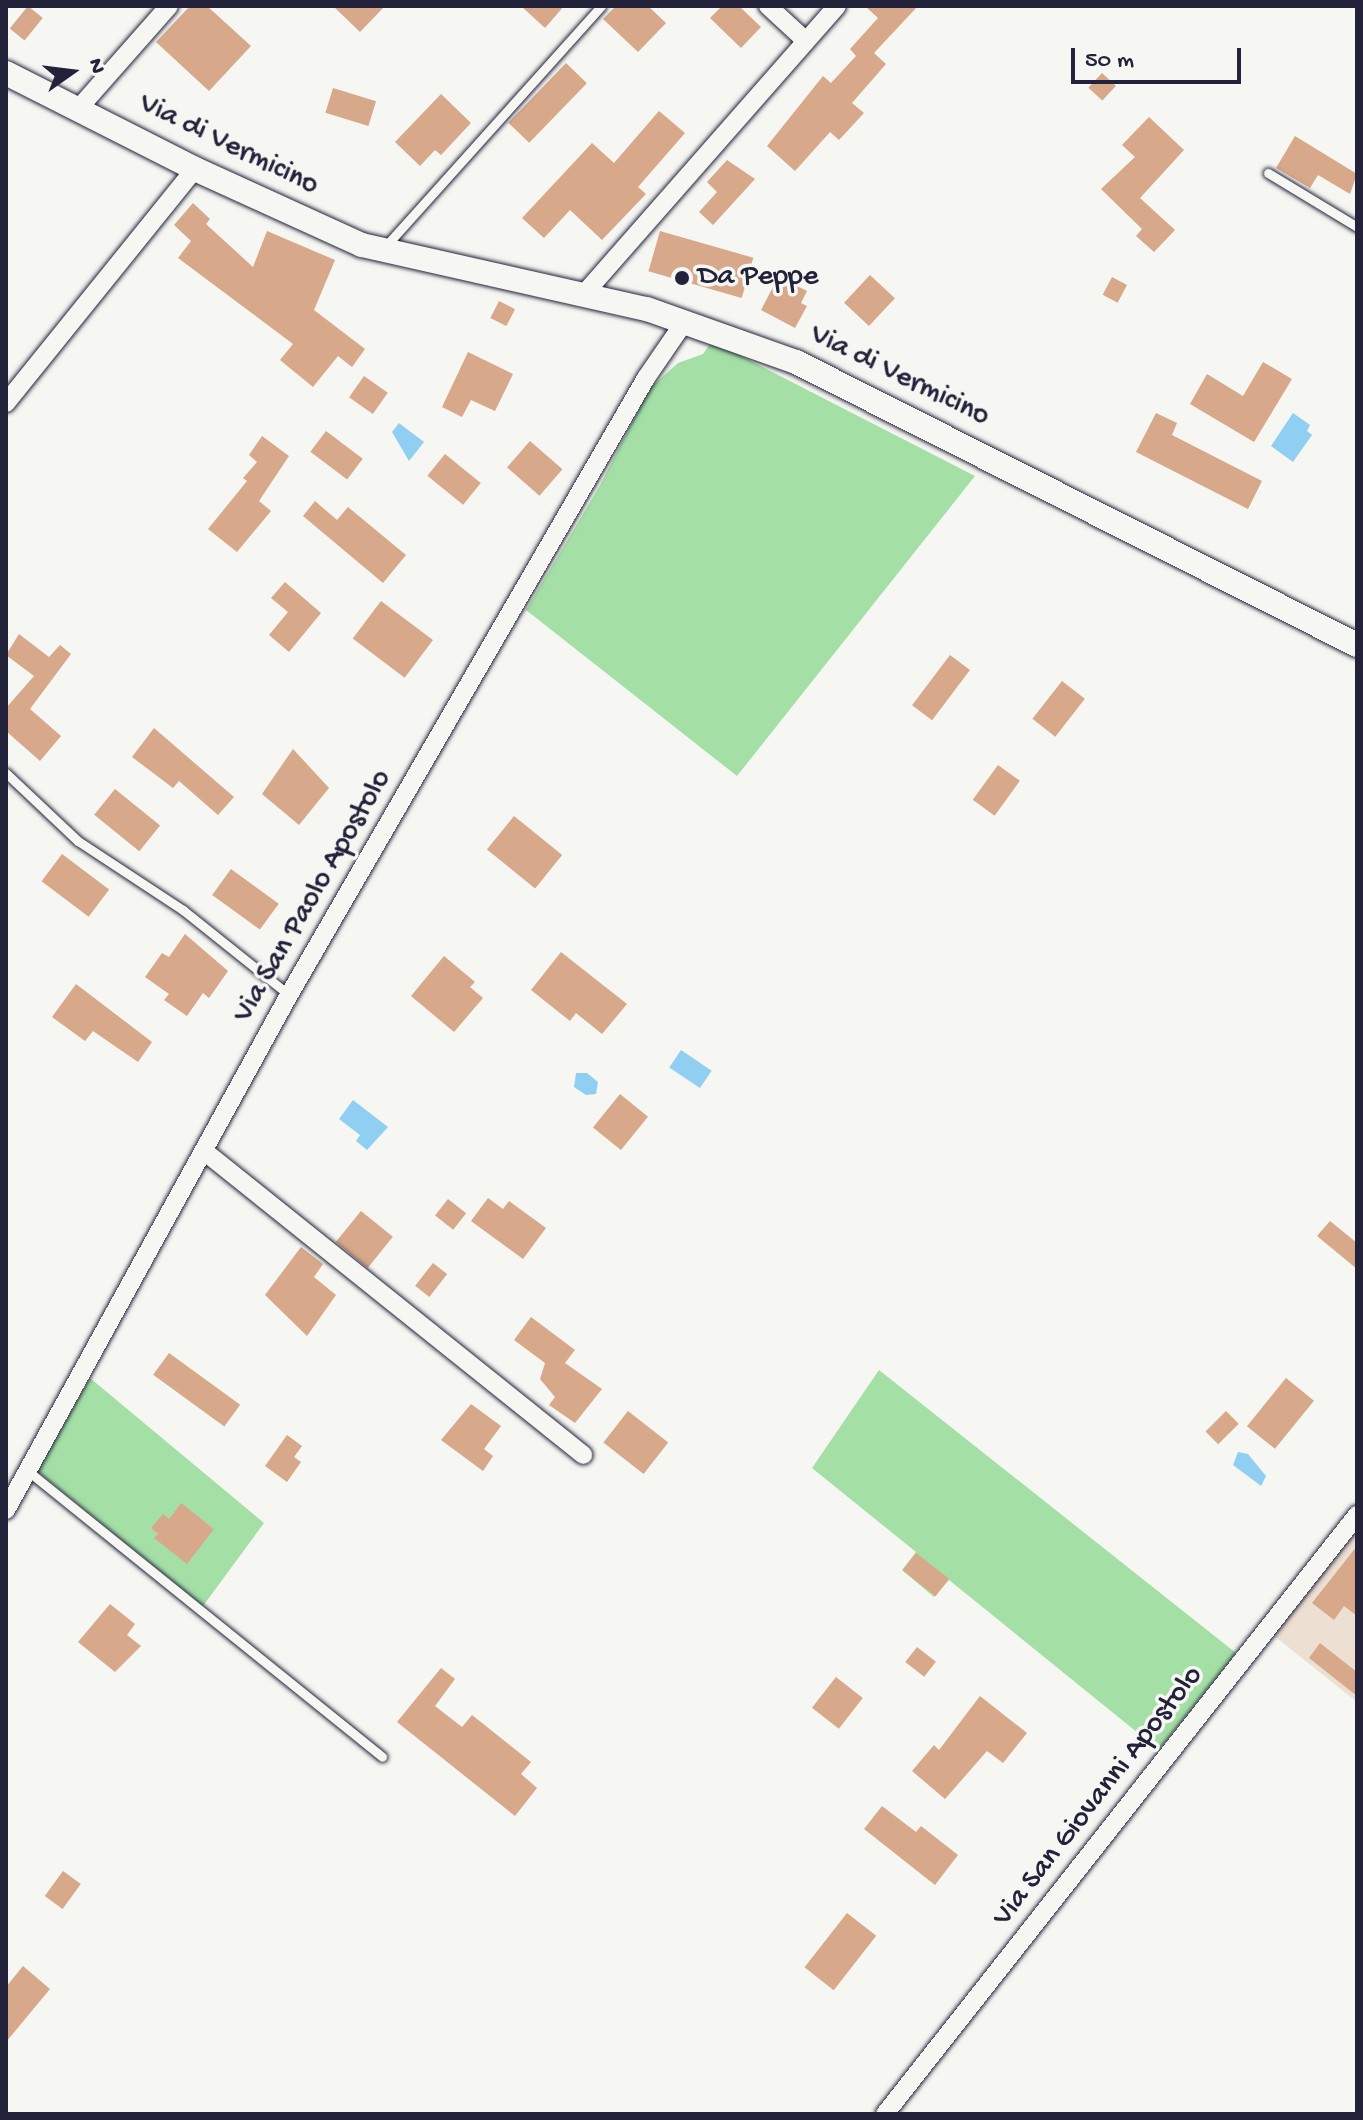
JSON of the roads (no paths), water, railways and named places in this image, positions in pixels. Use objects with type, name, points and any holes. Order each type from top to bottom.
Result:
[{"type":"main road","name":"Via di Vermicino","points":[[6,73],[195,169],[381,251],[584,294],[685,321],[855,389],[1357,645]]},
{"type":"street","points":[[79,108],[169,6]]},
{"type":"street","points":[[768,6],[805,40]]},
{"type":"street","points":[[584,294],[837,6]]},
{"type":"street","points":[[6,403],[195,169]]},
{"type":"street","name":"Via San Paolo Apostolo","points":[[6,1510],[289,995],[646,378],[685,321]]},
{"type":"street","points":[[204,1151],[583,1455]]},
{"type":"street","name":"Via San Giovanni Apostolo","points":[[885,2114],[1357,1515]]},
{"type":"lane","points":[[381,251],[601,6]]},
{"type":"lane","points":[[1268,173],[1357,227]]},
{"type":"lane","points":[[6,773],[78,841],[183,910],[289,995]]},
{"type":"lane","points":[[28,1471],[382,1757]]},
{"type":"water","points":[[1293,413],[1310,425],[1307,431],[1312,435],[1293,462],[1271,446]]},
{"type":"water","points":[[399,423],[424,442],[409,461],[392,432]]},
{"type":"water","points":[[681,1050],[712,1071],[700,1088],[669,1067]]},
{"type":"water","points":[[576,1073],[587,1073],[598,1082],[596,1094],[586,1095],[574,1087]]},
{"type":"water","points":[[353,1100],[388,1127],[367,1150],[356,1141],[360,1135],[339,1119]]},
{"type":"water","points":[[1238,1452],[1248,1454],[1266,1476],[1261,1486],[1233,1465]]},
{"type":"place","name":"Da Peppe","points":[[682,278]]}]
